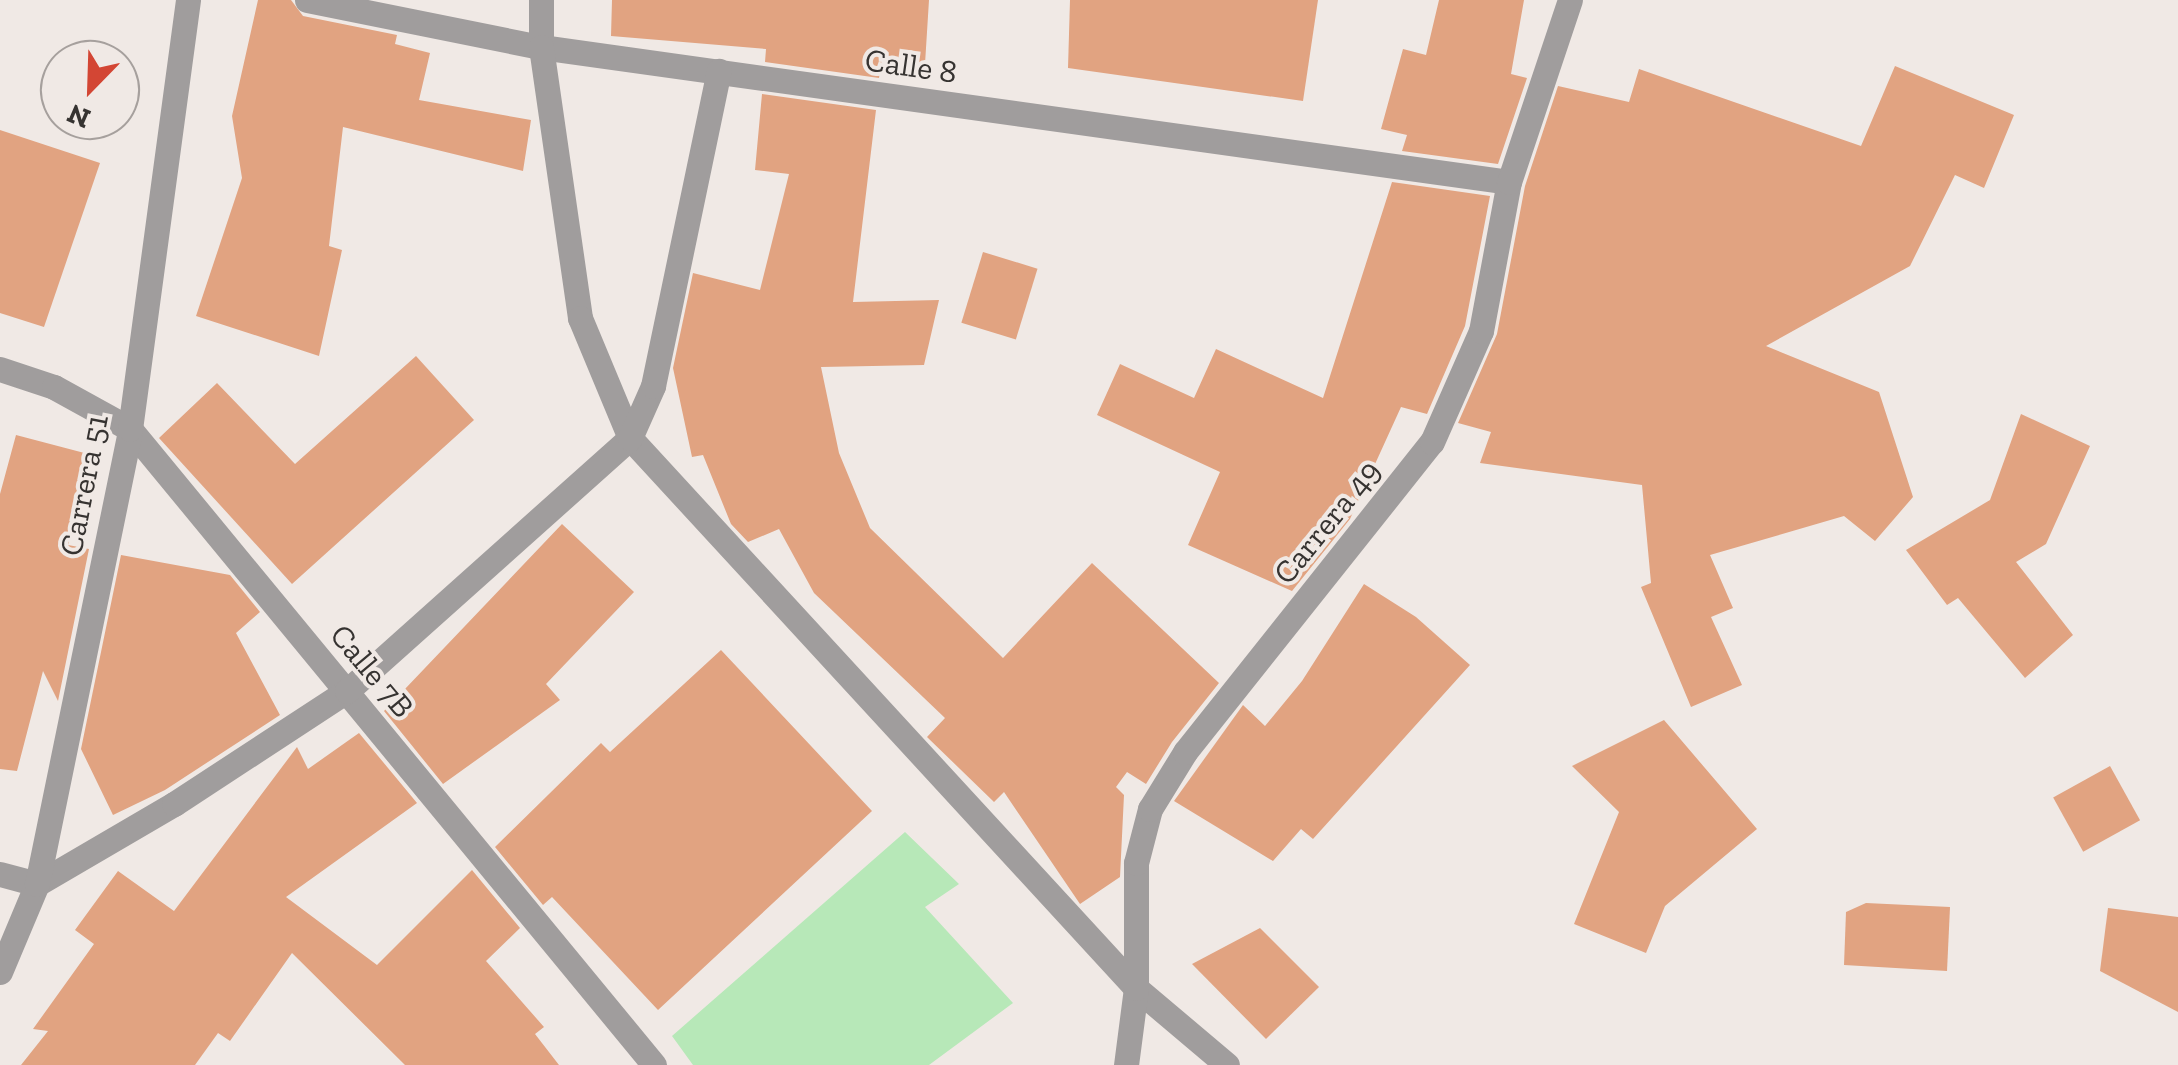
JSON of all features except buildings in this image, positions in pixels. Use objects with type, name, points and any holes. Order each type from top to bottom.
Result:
[{"type":"street","name":"Carrera 51","points":[[0,972],[37,884],[130,429],[188,0]]},
{"type":"street","name":"Calle 8","points":[[307,0],[542,47],[1509,182]]},
{"type":"street","points":[[541,0],[542,47],[580,318],[630,438],[1136,988],[1226,1065]]},
{"type":"street","name":"Carrera 49","points":[[1126,1065],[1136,988],[1136,863],[1150,809],[1185,752],[1432,442],[1481,331],[1509,182],[1570,0]]},
{"type":"street","points":[[0,874],[37,884],[174,804],[346,691],[630,438],[653,386],[718,72]]},
{"type":"street","name":"Calle 7B","points":[[0,369],[54,387],[130,429],[654,1065]]},
{"type":"green space","points":[[905,832],[959,884],[925,907],[1013,1003],[929,1065],[693,1065],[672,1036]]}]
